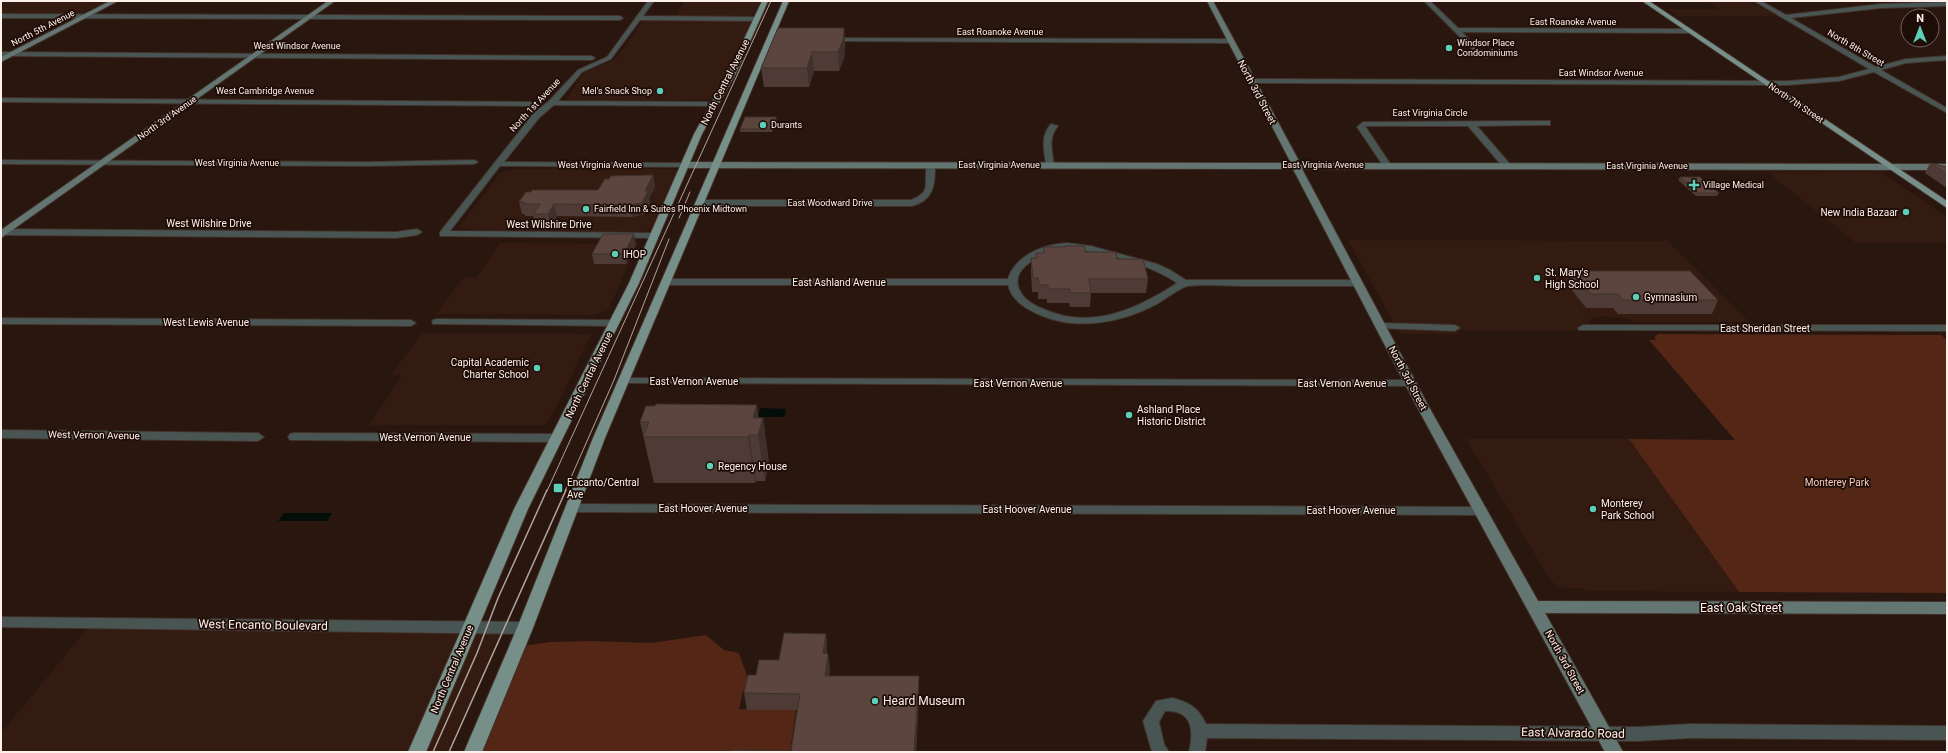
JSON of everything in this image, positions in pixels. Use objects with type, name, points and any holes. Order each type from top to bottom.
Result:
[{"type":"main road","name":"North Central Avenue","points":[[417,752],[521,509],[614,323],[685,165],[714,104],[732,73],[765,1]]},
{"type":"main road","points":[[473,752],[525,628],[599,438],[625,381],[715,165],[773,40],[786,1]]},
{"type":"main road","name":"North 7th Street","points":[[1645,1],[1947,205]]},
{"type":"street","name":"North 5th Avenue","points":[[1,60],[115,1]]},
{"type":"street","name":"North 3rd Avenue","points":[[2,233],[192,101],[332,1]]},
{"type":"street","name":"North 1st Avenue","points":[[443,234],[500,164],[504,154],[536,116],[552,103],[580,70],[609,58],[651,1]]},
{"type":"street","name":"North 3rd Street","points":[[1210,1],[1411,383],[1481,511],[1536,607],[1614,752]]},
{"type":"street","points":[[1427,1],[1478,52],[1486,56]]},
{"type":"street","name":"North 8th Street","points":[[1757,1],[1945,109]]},
{"type":"street","points":[[1785,17],[1799,17],[1862,7],[1947,4]]},
{"type":"street","points":[[1,16],[620,18]]},
{"type":"street","points":[[638,18],[757,19]]},
{"type":"street","name":"East Roanoke Avenue","points":[[1456,30],[1689,31]]},
{"type":"street","name":"East Roanoke Avenue","points":[[825,40],[1230,41]]},
{"type":"street","name":"West Windsor Avenue","points":[[1,54],[592,58]]},
{"type":"street","name":"East Windsor Avenue","points":[[1252,81],[1766,83],[1839,79],[1906,60],[1947,58]]},
{"type":"street","name":"West Cambridge Avenue","points":[[1,100],[504,102],[530,104]]},
{"type":"street","points":[[552,103],[714,104]]},
{"type":"street","name":"East Virginia Circle","points":[[1387,166],[1361,127],[1363,124],[1547,123]]},
{"type":"street","points":[[1470,124],[1507,166]]},
{"type":"street","points":[[1050,165],[1047,136],[1049,130],[1054,126]]},
{"type":"street","name":"West Virginia Avenue","points":[[1,162],[453,164],[474,162]]},
{"type":"street","name":"West Virginia Avenue","points":[[500,164],[700,165]]},
{"type":"street","name":"East Virginia Avenue","points":[[700,165],[1947,167]]},
{"type":"street","name":"East Woodward Drive","points":[[699,203],[912,202],[924,199],[928,193],[931,166]]},
{"type":"street","name":"West Wilshire Drive","points":[[2,233],[396,235],[417,232]]},
{"type":"street","name":"West Wilshire Drive","points":[[443,234],[654,236]]},
{"type":"street","points":[[1184,283],[1154,302],[1139,309],[1105,319],[1075,322],[1052,316],[1028,306],[1017,294],[1012,282],[1016,271],[1026,260],[1044,250],[1065,246],[1088,248],[1161,269],[1184,283],[1358,283]]},
{"type":"street","name":"East Ashland Avenue","points":[[666,282],[1012,282]]},
{"type":"street","name":"West Lewis Avenue","points":[[1,321],[410,323]]},
{"type":"street","points":[[437,322],[614,323]]},
{"type":"street","points":[[1381,326],[1455,328]]},
{"type":"street","name":"East Sheridan Street","points":[[1583,328],[1947,328]]},
{"type":"street","name":"East Vernon Avenue","points":[[625,381],[1411,383]]},
{"type":"street","name":"West Vernon Avenue","points":[[1,434],[258,437]]},
{"type":"street","name":"West Vernon Avenue","points":[[294,437],[556,438]]},
{"type":"street","name":"East Hoover Avenue","points":[[572,508],[1481,511]]},
{"type":"street","name":"East Oak Street","points":[[1536,607],[1947,608]]},
{"type":"street","name":"West Encanto Boulevard","points":[[3,625],[525,628]]},
{"type":"street","points":[[1160,752],[1157,746],[1151,721],[1161,705],[1170,704],[1182,706],[1195,716],[1200,731],[1197,752]]},
{"type":"street","name":"East Alvarado Road","points":[[1200,731],[1641,734],[1691,731],[1947,733]]},
{"type":"shaded area","points":[[1,1],[108,1],[79,14],[1,14]]},
{"type":"shaded area","points":[[685,1],[762,1],[755,15],[752,16],[676,16]]},
{"type":"shaded area","points":[[1707,1],[1751,1],[1777,16],[1678,16],[1667,9],[1719,9]]},
{"type":"shaded area","points":[[651,20],[749,21],[751,23],[726,78],[713,99],[566,100],[585,72],[612,61],[617,57],[642,22]]},
{"type":"shaded area","points":[[514,169],[670,169],[676,171],[677,174],[654,228],[645,232],[461,229],[459,227],[500,173]]},
{"type":"shaded area","points":[[1767,172],[1882,173],[1947,217],[1947,243],[1856,243]]},
{"type":"shaded area","name":"St. Mary's High School","points":[[1348,240],[1668,241],[1749,322],[1637,322],[1623,318],[1602,316],[1595,317],[1589,321],[1589,325],[1593,330],[1457,330],[1458,334],[1400,334]]},
{"type":"shaded area","points":[[500,243],[638,244],[608,310],[594,315],[436,314],[463,278],[476,278]]},
{"type":"shaded area","points":[[422,333],[591,334],[560,400],[546,425],[369,425],[402,376],[391,375]]},
{"type":"shaded area","points":[[761,408],[786,409],[784,417],[757,417]]},
{"type":"shaded area","name":"Monterey Park School","points":[[1466,439],[1629,439],[1739,592],[1586,591],[1584,588],[1565,588],[1556,585],[1549,578]]},
{"type":"shaded area","points":[[284,513],[332,513],[327,521],[278,521]]},
{"type":"shaded area","points":[[92,623],[505,628],[449,752],[1,752],[1,733]]},
{"type":"green space","name":"Monterey Park","points":[[1658,334],[1941,335],[1947,340],[1947,593],[1739,592],[1629,439],[1735,440],[1649,340],[1656,340],[1654,337]]},
{"type":"green space","points":[[706,635],[724,650],[739,653],[752,690],[743,691],[739,709],[796,710],[790,752],[473,752],[516,647],[550,642],[590,641],[651,643]]},
{"type":"building","points":[[778,28],[844,28],[843,40],[838,52],[812,52],[807,68],[761,68]]},
{"type":"building","points":[[745,117],[776,117],[772,129],[740,129]]},
{"type":"building","points":[[1930,163],[1947,167],[1947,174]]},
{"type":"building","points":[[653,175],[645,191],[648,191],[642,203],[630,205],[554,204],[548,214],[533,214],[540,204],[522,204],[524,202],[519,202],[526,192],[531,192],[532,190],[598,190],[605,179],[609,179],[611,176]]},
{"type":"building","points":[[1680,177],[1700,177],[1719,193],[1698,193]]},
{"type":"building","points":[[603,234],[634,234],[624,254],[592,254]]},
{"type":"building","points":[[1084,246],[1085,252],[1116,252],[1117,259],[1143,259],[1148,279],[1089,279],[1091,293],[1070,293],[1070,289],[1048,289],[1048,285],[1039,285],[1038,278],[1033,278],[1031,258],[1037,258],[1036,253],[1044,253],[1044,247]]},
{"type":"building","points":[[1573,271],[1690,271],[1718,300],[1623,300],[1618,294],[1591,294]]},
{"type":"building","points":[[656,404],[757,405],[753,418],[763,418],[758,435],[749,435],[748,437],[643,437],[649,422],[640,422],[646,406],[655,406]]},
{"type":"building","name":"Heard Museum","points":[[784,633],[826,634],[823,653],[828,654],[825,676],[919,676],[914,752],[732,752],[732,750],[791,751],[800,694],[744,693],[748,675],[756,675],[759,660],[779,660]]},
{"type":"tram line","points":[[547,491],[771,1]]},
{"type":"tram line","points":[[679,218],[690,192]]},
{"type":"tram line","points":[[565,491],[614,380],[669,239]]},
{"type":"tram line","points":[[433,752],[477,653],[498,598],[547,490]]},
{"type":"tram line","points":[[449,752],[566,490]]},
{"type":"place","name":"Windsor Place Condominiums","points":[[1449,48]]},
{"type":"place","name":"Mel's Snack Shop","points":[[660,91]]},
{"type":"place","name":"Durants","points":[[763,125]]},
{"type":"place","name":"Village Medical","points":[[1694,185]]},
{"type":"place","name":"Fairfield Inn & Suites Phoenix Midtown","points":[[586,209]]},
{"type":"place","name":"New India Bazaar","points":[[1906,212]]},
{"type":"place","name":"IHOP","points":[[615,254]]},
{"type":"place","name":"St. Mary's High School","points":[[1537,278]]},
{"type":"place","name":"Gymnasium","points":[[1636,297]]},
{"type":"place","name":"Capital Academic Charter School","points":[[537,368]]},
{"type":"place","name":"Ashland Place Historic District","points":[[1129,415]]},
{"type":"place","name":"Regency House","points":[[710,466]]},
{"type":"place","name":"Encanto/Central Ave","points":[[558,488]]},
{"type":"place","name":"Monterey Park School","points":[[1593,509]]},
{"type":"place","name":"Heard Museum","points":[[875,701]]}]
